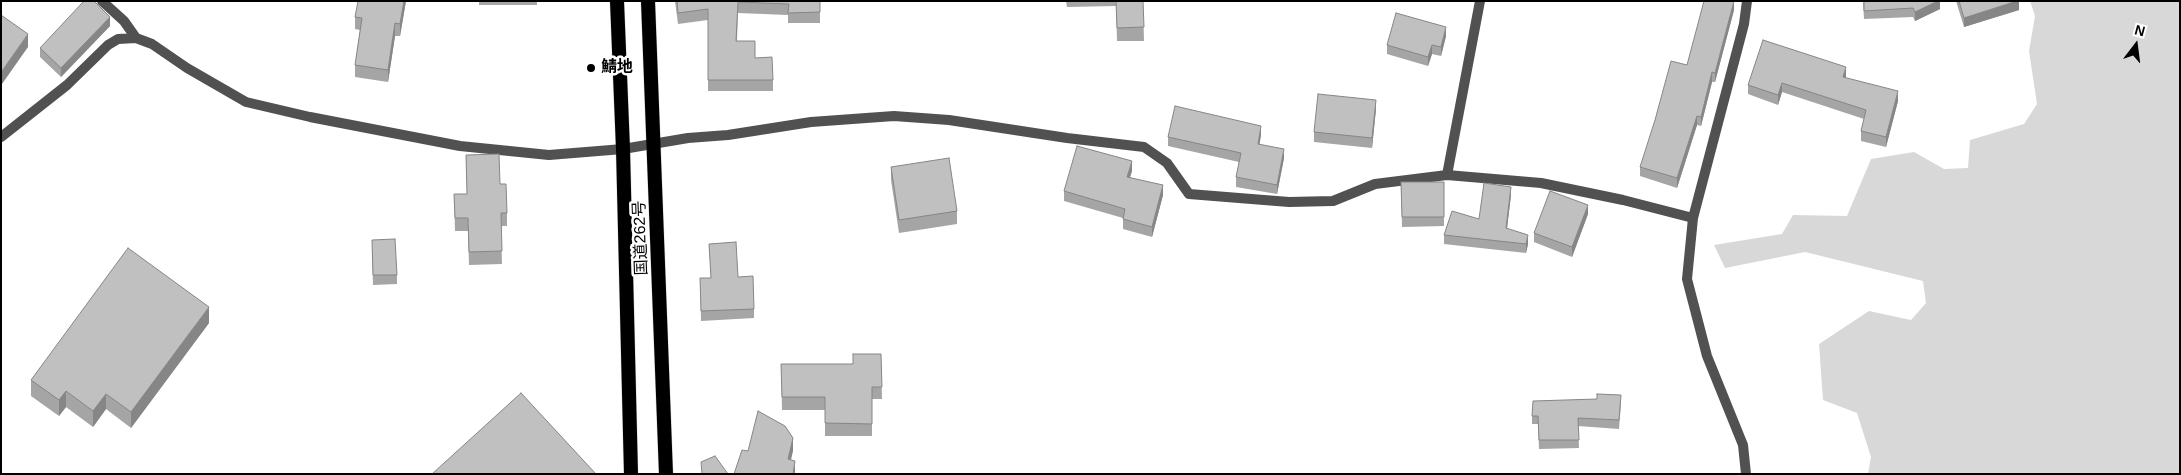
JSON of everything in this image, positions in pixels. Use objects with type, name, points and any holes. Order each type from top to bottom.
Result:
[{"type":"highway","name":"国道262号","points":[[617,1],[632,474]]},
{"type":"highway","name":"国道262号","points":[[648,1],[655,144],[666,474]]},
{"type":"street","points":[[102,1],[124,20],[136,38]]},
{"type":"street","points":[[1446,175],[1480,1]]},
{"type":"street","points":[[1746,474],[1742,445],[1707,356],[1687,279],[1693,218],[1742,32],[1747,1]]},
{"type":"street","points":[[1,137],[67,85],[108,45],[118,39],[136,38],[152,44],[187,68],[246,102],[310,117],[460,146],[549,155],[623,149],[688,138],[728,135],[810,122],[894,116],[949,120],[1067,138],[1144,147],[1167,163],[1189,194],[1289,202],[1333,200],[1375,184],[1446,175],[1541,183],[1623,200],[1693,218]]},
{"type":"shaded area","points":[[2030,1],[2180,1],[2180,474],[1868,474],[1871,457],[1857,413],[1823,400],[1819,344],[1869,311],[1911,320],[1926,303],[1923,281],[1805,252],[1725,268],[1714,245],[1782,234],[1793,215],[1847,216],[1871,159],[1914,152],[1944,169],[1968,168],[1970,140],[2024,124],[2037,104],[2029,51],[2035,16]]},
{"type":"building","points":[[84,1],[94,1],[110,17],[61,68],[40,48]]},
{"type":"building","points":[[358,1],[404,1],[400,24],[395,23],[388,70],[355,65],[362,18],[355,17]]},
{"type":"building","points":[[677,1],[820,1],[820,12],[788,13],[789,4],[738,2],[736,41],[755,41],[755,58],[772,57],[773,80],[708,80],[708,9],[678,13]]},
{"type":"building","points":[[1116,1],[1143,1],[1144,27],[1117,28]]},
{"type":"building","points":[[1704,1],[1734,1],[1715,73],[1712,72],[1701,117],[1697,116],[1677,178],[1640,167],[1671,61],[1687,65]]},
{"type":"building","points":[[1864,1],[1938,1],[1915,12],[1913,8],[1864,11]]},
{"type":"building","points":[[1959,1],[2017,1],[1964,18]]},
{"type":"building","points":[[1396,13],[1446,27],[1441,47],[1432,45],[1428,57],[1387,45]]},
{"type":"building","points":[[1,15],[28,34],[2,71],[1,71]]},
{"type":"building","points":[[1763,40],[1846,67],[1843,77],[1898,91],[1886,137],[1861,131],[1866,110],[1782,83],[1778,95],[1748,85]]},
{"type":"building","points":[[1318,94],[1376,100],[1372,138],[1314,132]]},
{"type":"building","points":[[1175,106],[1261,126],[1258,144],[1284,149],[1277,185],[1236,177],[1241,153],[1168,137]]},
{"type":"building","points":[[1077,146],[1132,161],[1127,177],[1163,185],[1152,227],[1123,219],[1125,209],[1064,191]]},
{"type":"building","points":[[499,154],[500,184],[506,184],[507,213],[501,213],[502,251],[469,252],[468,218],[455,218],[454,194],[467,194],[466,155]]},
{"type":"building","points":[[949,158],[957,211],[899,220],[891,167]]},
{"type":"building","points":[[1401,182],[1444,182],[1444,217],[1402,217]]},
{"type":"building","points":[[1484,183],[1511,187],[1506,228],[1528,235],[1526,244],[1444,235],[1452,211],[1479,219]]},
{"type":"building","points":[[1550,191],[1588,205],[1572,247],[1534,233]]},
{"type":"building","points":[[395,239],[397,275],[373,275],[372,240]]},
{"type":"building","points":[[736,242],[738,277],[753,276],[754,309],[701,311],[700,278],[711,278],[709,244]]},
{"type":"building","points":[[128,248],[209,307],[131,412],[106,394],[93,411],[66,391],[59,400],[31,380]]},
{"type":"building","points":[[853,354],[881,354],[882,387],[872,387],[872,424],[825,423],[825,397],[782,397],[781,364],[853,364]]},
{"type":"building","points":[[521,393],[596,474],[432,474]]},
{"type":"building","points":[[1597,394],[1621,395],[1619,420],[1578,418],[1579,440],[1539,440],[1538,416],[1532,416],[1533,401],[1597,399]]},
{"type":"building","points":[[758,411],[785,426],[793,438],[788,459],[795,461],[793,474],[734,474],[742,450],[748,451]]},
{"type":"building","points":[[715,456],[728,474],[702,474],[701,462]]},
{"type":"place","name":"鯖地","points":[[591,68]]}]
